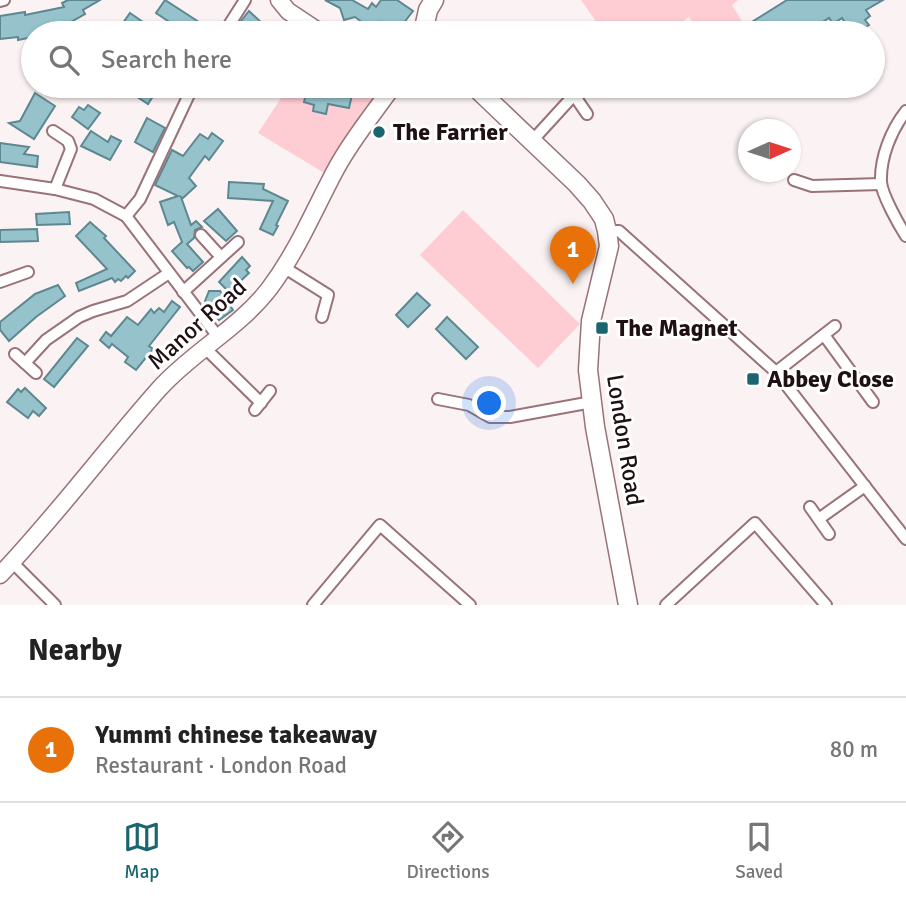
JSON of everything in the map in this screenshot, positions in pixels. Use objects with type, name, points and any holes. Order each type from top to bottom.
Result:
[{"type":"main road","points":[[278,0],[303,21]]},
{"type":"main road","points":[[426,21],[433,0]]},
{"type":"main road","name":"Manor Road","points":[[0,575],[70,496],[159,388],[247,314],[285,268],[341,161],[385,98]]},
{"type":"main road","points":[[487,98],[592,201],[604,219],[607,231]]},
{"type":"main road","name":"London Road","points":[[607,231],[608,246],[592,321],[588,370],[628,605]]},
{"type":"street","points":[[231,21],[245,0]]},
{"type":"street","points":[[126,216],[140,199],[187,98]]},
{"type":"street","points":[[532,141],[571,98]]},
{"type":"street","points":[[576,98],[587,114]]},
{"type":"street","points":[[906,111],[898,121],[886,149],[881,184],[906,236]]},
{"type":"street","points":[[53,131],[68,141],[71,149],[55,189]]},
{"type":"street","points":[[0,181],[55,189],[94,199],[126,216],[219,338]]},
{"type":"street","points":[[800,182],[813,186],[881,184]]},
{"type":"street","points":[[607,231],[619,231],[776,372],[906,539]]},
{"type":"street","points":[[201,235],[221,257]]},
{"type":"street","points":[[183,292],[238,242]]},
{"type":"street","points":[[285,268],[331,291],[322,317]]},
{"type":"street","points":[[0,280],[28,272]]},
{"type":"street","points":[[25,363],[46,340],[62,328],[93,310],[127,301],[170,273]]},
{"type":"street","points":[[776,372],[835,326]]},
{"type":"street","points":[[824,335],[873,402]]},
{"type":"street","points":[[205,348],[258,406],[270,391]]},
{"type":"street","points":[[15,354],[36,373]]},
{"type":"street","points":[[438,398],[469,405],[490,417],[510,417],[592,402]]},
{"type":"street","points":[[820,518],[865,486]]},
{"type":"street","points":[[810,507],[829,534]]},
{"type":"street","points":[[666,605],[755,523],[826,605]]},
{"type":"street","points":[[313,605],[380,525],[470,605]]},
{"type":"street","points":[[12,562],[55,605]]},
{"type":"shaded area","points":[[581,0],[738,0],[732,5],[742,21],[692,21],[689,17],[684,21],[596,21]]},
{"type":"shaded area","points":[[281,98],[377,98],[326,174],[258,133]]},
{"type":"shaded area","points":[[463,210],[580,324],[538,368],[420,255]]},
{"type":"building","points":[[68,0],[100,0],[83,10],[85,14],[73,21],[21,21],[21,39],[18,40],[18,37],[0,39],[0,16],[25,12],[25,15],[64,7],[62,3]]},
{"type":"building","points":[[165,0],[197,21],[168,21],[156,13]]},
{"type":"building","points":[[325,0],[352,0],[368,9],[372,3],[376,7],[381,0],[397,0],[413,11],[405,21],[360,21],[355,17],[344,20],[340,8]]},
{"type":"building","points":[[787,0],[883,0],[866,10],[870,16],[866,21],[844,21],[842,18],[831,21],[829,18],[824,21],[753,21]]},
{"type":"building","points":[[249,11],[260,21],[241,21]]},
{"type":"building","points":[[130,13],[142,21],[124,21]]},
{"type":"building","points":[[32,98],[43,98],[55,106],[34,139],[9,123],[20,121]]},
{"type":"building","points":[[139,98],[152,98],[148,104]]},
{"type":"building","points":[[305,98],[351,98],[349,108],[328,104],[326,114],[313,111],[314,105],[304,102]]},
{"type":"building","points":[[88,105],[100,113],[88,129],[72,117],[79,107],[84,110]]},
{"type":"building","points":[[147,118],[165,128],[153,152],[135,142]]},
{"type":"building","points":[[91,131],[108,142],[111,136],[121,141],[110,160],[81,146]]},
{"type":"building","points":[[212,133],[223,141],[209,160],[205,156],[189,178],[196,186],[181,197],[191,225],[196,221],[202,227],[195,230],[194,238],[187,244],[203,262],[193,271],[172,251],[182,242],[174,222],[168,225],[160,202],[178,196],[155,185],[172,150],[183,156],[200,134],[208,139]]},
{"type":"building","points":[[0,143],[29,147],[24,154],[38,156],[37,167],[0,162]]},
{"type":"building","points":[[229,182],[264,184],[263,189],[288,201],[273,235],[260,229],[273,201],[228,198]]},
{"type":"building","points":[[218,209],[237,231],[226,241],[204,221]]},
{"type":"building","points":[[69,212],[70,224],[37,225],[36,214]]},
{"type":"building","points":[[90,222],[106,236],[104,238],[135,271],[121,281],[118,279],[115,282],[112,278],[79,291],[76,283],[107,269],[76,236]]},
{"type":"building","points":[[37,229],[38,241],[0,242],[0,230]]},
{"type":"building","points":[[242,257],[250,266],[246,270],[249,273],[229,292],[219,282]]},
{"type":"building","points":[[58,285],[65,296],[9,341],[0,330],[0,322],[35,294]]},
{"type":"building","points":[[209,291],[220,291],[233,310],[219,320],[205,301]]},
{"type":"building","points":[[417,293],[430,305],[408,327],[396,315]]},
{"type":"building","points":[[172,301],[180,307],[149,346],[153,349],[136,370],[125,362],[128,357],[112,344],[109,348],[100,340],[106,332],[111,336],[127,317],[138,325],[151,309],[154,313],[159,308],[164,312]]},
{"type":"building","points":[[447,317],[478,347],[466,359],[436,329]]},
{"type":"building","points":[[77,338],[88,346],[54,387],[44,379]]},
{"type":"building","points":[[25,388],[46,408],[39,416],[33,411],[28,418],[7,402],[18,389],[21,392]]},
{"type":"place","name":"The Farrier","points":[[379,132]]},
{"type":"place","name":"Yummi chinese takeaway","points":[[573,284]]},
{"type":"place","name":"The Magnet","points":[[602,328]]},
{"type":"place","name":"Abbey Close","points":[[753,379]]}]
